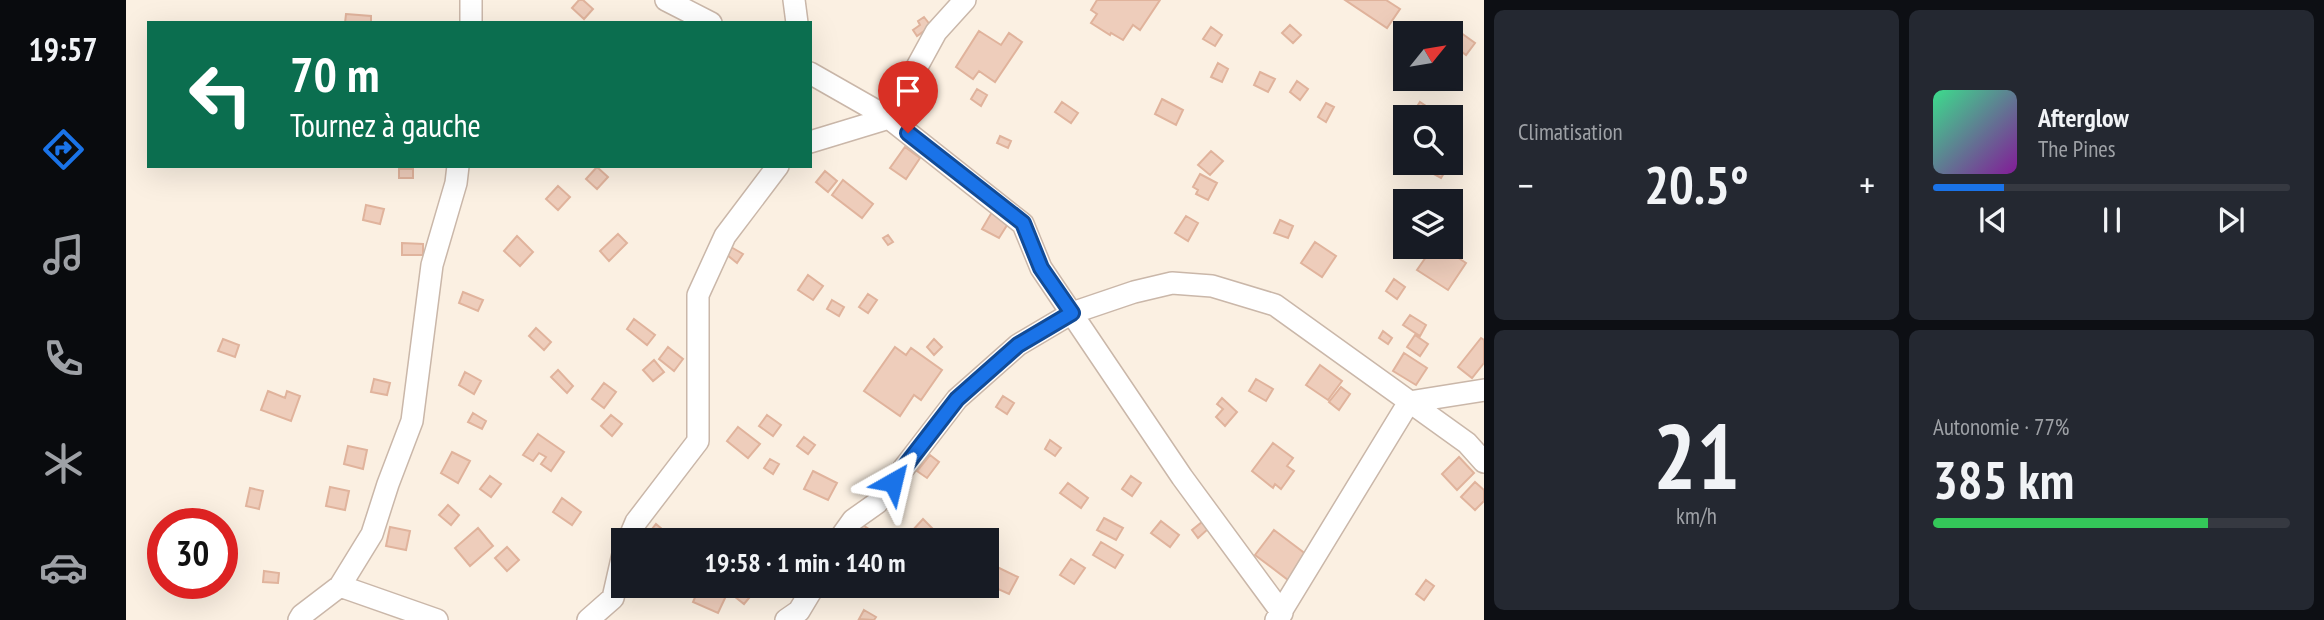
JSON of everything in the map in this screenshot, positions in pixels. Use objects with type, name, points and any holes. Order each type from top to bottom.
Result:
[{"type":"street","points":[[471,0],[471,21]]},
{"type":"street","points":[[666,0],[707,21]]},
{"type":"street","points":[[794,0],[797,21]]},
{"type":"street","points":[[812,141],[889,118],[936,32],[965,0]]},
{"type":"street","points":[[812,74],[889,118],[1023,223],[1041,268],[1279,616],[1409,402],[1484,390]]},
{"type":"street","points":[[299,620],[340,586],[372,534],[412,421],[432,265],[456,183],[458,168]]},
{"type":"street","points":[[633,528],[698,441],[698,295],[725,236],[776,168]]},
{"type":"street","points":[[847,528],[853,520],[877,503],[957,399],[1018,345],[1072,313],[1134,292],[1171,283],[1212,286],[1275,305],[1467,443],[1484,462]]},
{"type":"street","points":[[340,586],[437,620]]},
{"type":"street","points":[[588,620],[613,598]]},
{"type":"street","points":[[786,620],[799,611],[807,598]]},
{"type":"building","points":[[579,0],[583,0],[593,9],[584,19],[572,8]]},
{"type":"building","points":[[1097,0],[1160,0],[1140,30],[1133,25],[1123,40],[1091,23],[1097,14],[1091,10]]},
{"type":"building","points":[[1345,0],[1386,0],[1400,9],[1387,28]]},
{"type":"building","points":[[346,14],[371,16],[371,21],[345,21]]},
{"type":"building","points":[[924,17],[931,26],[917,36],[913,30],[920,25],[918,21]]},
{"type":"building","points":[[1290,25],[1301,35],[1293,43],[1282,33]]},
{"type":"building","points":[[1211,27],[1222,35],[1215,46],[1203,39]]},
{"type":"building","points":[[979,31],[1001,45],[1009,33],[1022,42],[995,82],[979,71],[973,79],[956,67]]},
{"type":"building","points":[[1463,34],[1475,43],[1466,55],[1463,53]]},
{"type":"building","points":[[1218,63],[1228,69],[1222,82],[1211,77]]},
{"type":"building","points":[[1260,72],[1275,79],[1268,92],[1254,85]]},
{"type":"building","points":[[1297,81],[1308,89],[1300,100],[1290,92]]},
{"type":"building","points":[[977,89],[987,95],[981,106],[971,99]]},
{"type":"building","points":[[1162,99],[1183,110],[1176,125],[1155,114]]},
{"type":"building","points":[[1062,102],[1078,113],[1071,123],[1055,112]]},
{"type":"building","points":[[1326,103],[1334,107],[1326,122],[1318,117]]},
{"type":"building","points":[[1000,136],[1011,141],[1008,148],[997,143]]},
{"type":"building","points":[[905,147],[920,158],[906,179],[890,168]]},
{"type":"building","points":[[1211,151],[1223,161],[1210,175],[1198,165]]},
{"type":"building","points":[[596,168],[608,177],[597,189],[586,179]]},
{"type":"building","points":[[399,169],[413,169],[413,178],[399,178]]},
{"type":"building","points":[[825,171],[837,181],[828,192],[816,182]]},
{"type":"building","points":[[1200,174],[1217,183],[1208,200],[1196,194],[1198,190],[1193,187]]},
{"type":"building","points":[[843,180],[873,204],[862,218],[832,195]]},
{"type":"building","points":[[558,186],[570,197],[558,210],[546,199]]},
{"type":"building","points":[[366,205],[384,209],[380,224],[363,220]]},
{"type":"building","points":[[992,212],[1009,222],[999,238],[982,229]]},
{"type":"building","points":[[1186,216],[1198,223],[1188,241],[1175,233]]},
{"type":"building","points":[[1280,220],[1293,226],[1288,238],[1274,233]]},
{"type":"building","points":[[618,234],[627,243],[609,261],[600,251]]},
{"type":"building","points":[[888,235],[893,242],[888,245],[883,238]]},
{"type":"building","points":[[517,236],[533,252],[520,266],[504,251]]},
{"type":"building","points":[[1315,242],[1336,256],[1322,277],[1301,263]]},
{"type":"building","points":[[402,243],[423,244],[423,255],[402,255]]},
{"type":"building","points":[[731,247],[743,254],[737,263],[726,254]]},
{"type":"building","points":[[1425,259],[1460,259],[1466,263],[1448,290],[1417,270]]},
{"type":"building","points":[[808,275],[823,286],[813,300],[798,290]]},
{"type":"building","points":[[1394,279],[1405,287],[1397,299],[1386,291]]},
{"type":"building","points":[[463,292],[483,300],[478,311],[459,303]]},
{"type":"building","points":[[868,294],[877,300],[868,313],[859,307]]},
{"type":"building","points":[[832,300],[844,307],[839,316],[827,309]]},
{"type":"building","points":[[1410,315],[1426,325],[1420,336],[1403,325]]},
{"type":"building","points":[[634,319],[655,335],[647,345],[627,329]]},
{"type":"building","points":[[536,328],[551,342],[544,350],[529,336]]},
{"type":"building","points":[[1383,331],[1392,338],[1388,344],[1379,338]]},
{"type":"building","points":[[1415,335],[1428,344],[1420,356],[1407,347]]},
{"type":"building","points":[[1481,338],[1484,340],[1484,363],[1472,378],[1458,367]]},
{"type":"building","points":[[223,339],[239,345],[235,357],[218,351]]},
{"type":"building","points":[[934,339],[942,347],[934,355],[927,347]]},
{"type":"building","points":[[668,347],[683,359],[674,371],[659,359]]},
{"type":"building","points":[[895,347],[906,355],[911,348],[942,370],[921,400],[914,395],[900,416],[864,391]]},
{"type":"building","points":[[1404,353],[1427,368],[1416,385],[1393,371]]},
{"type":"building","points":[[654,360],[664,372],[653,381],[643,370]]},
{"type":"building","points":[[1320,365],[1342,381],[1328,400],[1306,385]]},
{"type":"building","points":[[558,370],[573,386],[567,393],[551,377]]},
{"type":"building","points":[[465,372],[481,381],[474,394],[459,385]]},
{"type":"building","points":[[374,379],[390,383],[387,395],[371,392]]},
{"type":"building","points":[[1256,379],[1273,389],[1266,401],[1249,391]]},
{"type":"building","points":[[604,383],[616,392],[604,408],[592,399]]},
{"type":"building","points":[[1341,387],[1350,394],[1339,410],[1329,402]]},
{"type":"building","points":[[268,391],[285,398],[287,391],[300,396],[291,421],[261,410]]},
{"type":"building","points":[[1003,396],[1014,403],[1007,414],[996,407]]},
{"type":"building","points":[[1222,398],[1237,412],[1225,426],[1216,417],[1223,409],[1217,404]]},
{"type":"building","points":[[473,413],[486,421],[482,429],[468,422]]},
{"type":"building","points":[[611,415],[622,424],[612,436],[601,426]]},
{"type":"building","points":[[767,415],[781,425],[773,436],[759,426]]},
{"type":"building","points":[[738,427],[760,444],[748,458],[727,441]]},
{"type":"building","points":[[538,434],[564,452],[551,471],[541,464],[546,457],[539,453],[533,461],[523,455]]},
{"type":"building","points":[[804,437],[815,445],[808,454],[797,446]]},
{"type":"building","points":[[1050,440],[1061,448],[1055,456],[1045,449]]},
{"type":"building","points":[[1273,443],[1293,458],[1287,466],[1294,471],[1281,489],[1275,484],[1273,488],[1252,471]]},
{"type":"building","points":[[348,446],[367,450],[363,469],[344,464]]},
{"type":"building","points":[[452,452],[470,461],[458,483],[441,473]]},
{"type":"building","points":[[930,455],[939,462],[927,478],[917,471]]},
{"type":"building","points":[[1459,457],[1474,473],[1457,490],[1442,474]]},
{"type":"building","points":[[770,459],[779,464],[773,474],[764,468]]},
{"type":"building","points":[[813,471],[837,483],[828,500],[804,489]]},
{"type":"building","points":[[490,476],[501,484],[491,497],[480,489]]},
{"type":"building","points":[[1131,476],[1141,483],[1132,496],[1122,489]]},
{"type":"building","points":[[1475,482],[1484,490],[1484,501],[1475,510],[1461,497]]},
{"type":"building","points":[[1068,483],[1088,498],[1081,508],[1060,493]]},
{"type":"building","points":[[330,487],[349,491],[345,510],[326,506]]},
{"type":"building","points":[[250,488],[263,491],[259,509],[246,506]]},
{"type":"building","points":[[562,498],[581,512],[572,525],[553,512]]},
{"type":"building","points":[[448,505],[459,515],[451,525],[439,515]]},
{"type":"building","points":[[1104,518],[1123,528],[1116,540],[1097,530]]},
{"type":"building","points":[[923,519],[932,528],[915,528]]},
{"type":"building","points":[[1161,521],[1179,535],[1170,547],[1151,533]]},
{"type":"building","points":[[858,522],[867,528],[854,528]]},
{"type":"building","points":[[1202,522],[1208,529],[1198,538],[1192,530]]},
{"type":"building","points":[[390,527],[410,531],[406,550],[386,546]]},
{"type":"building","points":[[478,528],[493,546],[470,566],[455,548]]},
{"type":"building","points":[[1274,530],[1311,558],[1292,583],[1255,555]]},
{"type":"building","points":[[1101,542],[1123,555],[1115,568],[1093,555]]},
{"type":"building","points":[[507,547],[519,560],[507,571],[495,558]]},
{"type":"building","points":[[1071,559],[1085,568],[1074,584],[1060,575]]},
{"type":"building","points":[[999,568],[1018,577],[1009,594],[999,589]]},
{"type":"building","points":[[264,571],[279,573],[278,583],[263,582]]},
{"type":"building","points":[[1426,580],[1434,586],[1424,600],[1416,594]]},
{"type":"building","points":[[695,598],[725,598],[718,613],[693,602]]},
{"type":"building","points":[[736,598],[749,598],[744,604]]},
{"type":"building","points":[[864,610],[876,617],[874,620],[859,619]]},
{"type":"route","points":[[893,482],[957,399],[1018,345],[1072,313],[1041,268],[1023,223],[908,133]]}]
